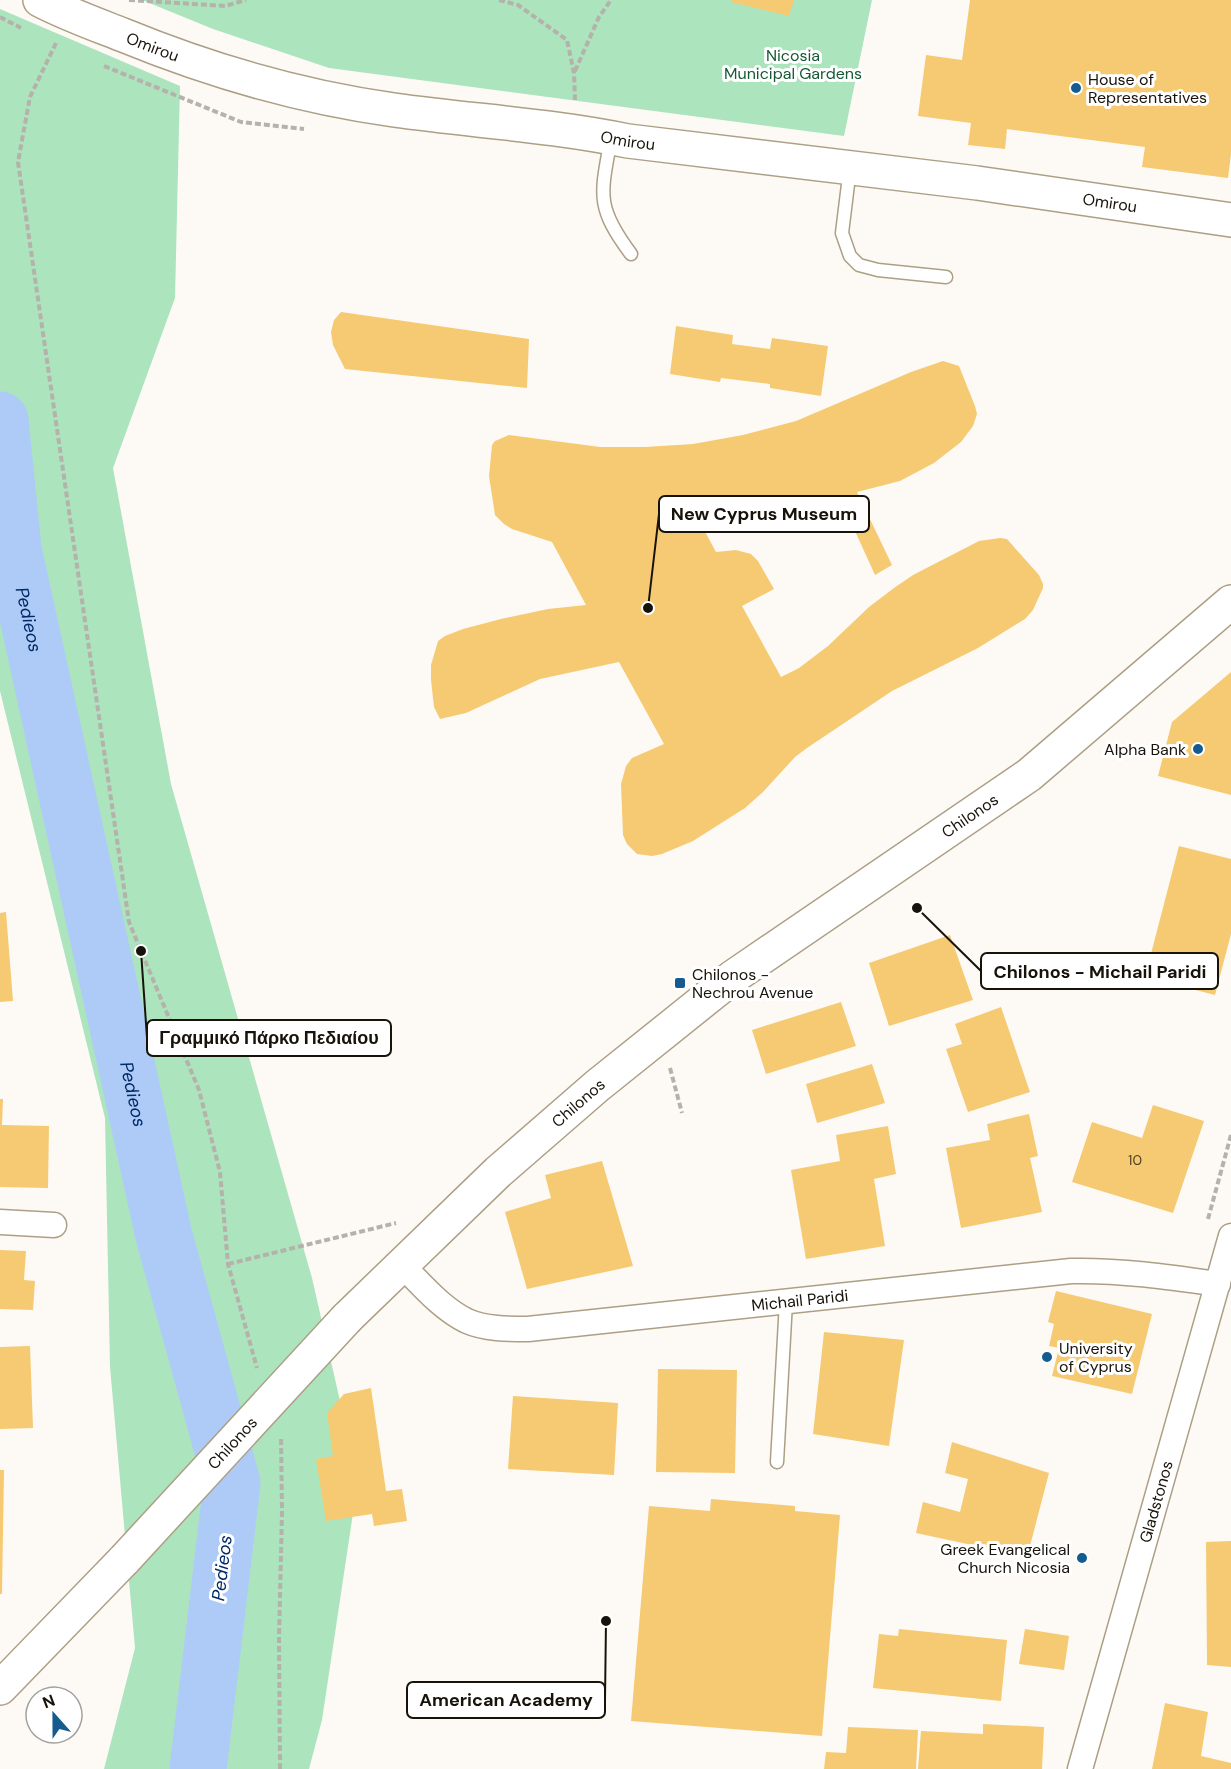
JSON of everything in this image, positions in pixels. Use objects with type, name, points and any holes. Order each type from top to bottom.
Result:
[{"type":"main road","name":"Omirou","points":[[40,0],[69,15],[251,81],[396,111],[577,130],[611,137],[1009,188],[1231,220]]},
{"type":"main road","name":"Chilonos","points":[[0,1688],[125,1559],[347,1318],[498,1172],[597,1086],[733,977],[1029,775],[1231,602]]},
{"type":"street","points":[[0,1222],[54,1225]]},
{"type":"street","name":"Gladstonos","points":[[1080,1769],[1225,1285],[1231,1236]]},
{"type":"street","name":"Michail Paridi","points":[[413,1256],[439,1301],[467,1321],[507,1329],[528,1329],[1071,1271],[1107,1270],[1225,1285]]},
{"type":"lane","points":[[611,137],[602,186],[605,210],[615,232],[631,254]]},
{"type":"lane","points":[[850,168],[842,233],[850,256],[859,265],[878,270],[946,277]]},
{"type":"lane","points":[[777,1462],[786,1302]]},
{"type":"path","points":[[129,0],[225,6],[246,0]]},
{"type":"path","points":[[499,0],[518,5],[567,40],[574,73],[577,130]]},
{"type":"path","points":[[574,73],[599,17],[611,0]]},
{"type":"path","points":[[59,36],[30,97],[18,162],[129,922],[199,1090],[220,1172],[228,1264],[260,1376]]},
{"type":"path","points":[[668,1060],[682,1113]]},
{"type":"path","points":[[228,1264],[399,1222],[413,1256]]},
{"type":"path","points":[[278,1430],[282,1441],[280,1769]]},
{"type":"green space","name":"Nicosia Municipal Gardens","points":[[142,0],[872,0],[844,136],[329,68],[213,29]]},
{"type":"green space","points":[[0,9],[180,86],[175,298],[113,468],[171,784],[312,1278],[358,1480],[322,1720],[309,1769],[104,1769],[135,1648],[110,1367],[105,1118],[0,691]]},
{"type":"building","points":[[731,0],[794,0],[789,16],[731,2]]},
{"type":"building","name":"House of Representatives","points":[[970,0],[1231,0],[1231,154],[1228,178],[1142,167],[1145,147],[1007,129],[1005,149],[968,145],[971,123],[918,116],[926,55],[962,60]]},
{"type":"building","points":[[341,312],[529,339],[527,388],[345,369],[333,345],[331,332],[334,320]]},
{"type":"building","points":[[676,326],[733,335],[732,344],[770,349],[772,338],[828,346],[821,396],[770,388],[770,384],[721,378],[720,382],[670,374]]},
{"type":"building","points":[[943,361],[959,366],[977,414],[973,426],[961,442],[934,463],[900,481],[857,492],[892,565],[875,575],[839,496],[789,506],[696,515],[716,552],[736,550],[751,554],[758,561],[774,589],[742,606],[781,677],[799,668],[828,646],[869,607],[894,588],[913,575],[979,541],[1007,539],[1039,575],[1043,588],[1033,610],[1025,619],[978,648],[892,691],[795,757],[745,808],[693,841],[652,856],[637,854],[627,844],[623,835],[621,784],[626,766],[632,758],[664,744],[619,662],[540,679],[466,713],[440,719],[434,707],[431,680],[431,665],[438,641],[463,629],[501,619],[548,609],[586,605],[552,542],[512,529],[495,515],[489,476],[492,445],[495,441],[509,435],[600,447],[693,444],[743,435],[796,421],[911,372]]},
{"type":"building","name":"Alpha Bank","points":[[1231,672],[1231,795],[1158,776],[1172,722]]},
{"type":"building","points":[[1179,846],[1231,859],[1231,934],[1215,995],[1145,977]]},
{"type":"building","points":[[6,912],[13,1001],[0,1002],[0,913]]},
{"type":"building","points":[[950,935],[973,1000],[889,1026],[869,963]]},
{"type":"building","points":[[841,1002],[856,1046],[766,1074],[752,1030]]},
{"type":"building","points":[[1001,1007],[1030,1092],[968,1112],[946,1049],[962,1044],[955,1024]]},
{"type":"building","points":[[872,1064],[885,1103],[817,1123],[806,1084]]},
{"type":"building","points":[[0,1099],[3,1099],[2,1125],[49,1126],[48,1188],[0,1187]]},
{"type":"building","points":[[1153,1105],[1204,1121],[1173,1213],[1072,1182],[1092,1122],[1142,1138]]},
{"type":"building","points":[[1029,1114],[1038,1156],[1030,1158],[1042,1212],[961,1228],[946,1148],[990,1140],[987,1124]]},
{"type":"building","points":[[888,1126],[896,1174],[874,1179],[885,1246],[806,1259],[791,1170],[840,1161],[836,1135]]},
{"type":"building","points":[[602,1161],[633,1266],[527,1289],[505,1212],[551,1198],[545,1175]]},
{"type":"building","points":[[0,1250],[26,1251],[24,1280],[35,1281],[33,1310],[0,1309]]},
{"type":"building","points":[[1056,1291],[1152,1314],[1132,1394],[1052,1376],[1059,1348],[1049,1346],[1054,1324],[1048,1322]]},
{"type":"building","points":[[824,1332],[904,1340],[889,1446],[813,1434]]},
{"type":"building","points":[[30,1346],[33,1428],[0,1429],[0,1347]]},
{"type":"building","points":[[658,1369],[737,1370],[735,1473],[656,1472]]},
{"type":"building","points":[[371,1388],[386,1491],[402,1489],[407,1521],[374,1526],[372,1514],[326,1521],[316,1459],[333,1456],[327,1413],[344,1394]]},
{"type":"building","points":[[513,1396],[618,1403],[614,1475],[508,1469]]},
{"type":"building","points":[[952,1442],[1049,1473],[1030,1546],[1024,1554],[1009,1553],[916,1533],[923,1502],[960,1512],[968,1479],[945,1473]]},
{"type":"building","points":[[0,1470],[4,1470],[2,1594],[0,1594]]},
{"type":"building","points":[[711,1499],[795,1506],[795,1511],[840,1515],[822,1736],[631,1721],[649,1506],[710,1511]]},
{"type":"building","points":[[1231,1541],[1231,1667],[1207,1665],[1206,1542]]},
{"type":"building","points":[[899,1629],[1007,1640],[1001,1701],[873,1688],[879,1634],[898,1636]]},
{"type":"building","points":[[1025,1629],[1069,1636],[1064,1670],[1019,1664]]},
{"type":"building","points":[[1165,1703],[1208,1712],[1201,1756],[1231,1763],[1231,1769],[1152,1769]]},
{"type":"building","points":[[983,1724],[1044,1727],[1042,1769],[918,1769],[921,1731],[983,1734]]},
{"type":"building","points":[[848,1727],[918,1730],[916,1769],[824,1769],[826,1752],[846,1753]]},
{"type":"waterway","name":"Pedieos","points":[[0,420],[13,549],[164,1236],[232,1483],[198,1769]]},
{"type":"place","name":"House of Representatives","points":[[1076,88]]},
{"type":"place","name":"New Cyprus Museum","points":[[648,608]]},
{"type":"place","name":"Alpha Bank","points":[[1198,749]]},
{"type":"place","name":"Chilonos - Michail Paridi","points":[[917,908]]},
{"type":"place","name":"Γραμμικό Πάρκο Πεδιαίου","points":[[141,951]]},
{"type":"place","name":"Chilonos - Nechrou Avenue","points":[[680,983]]},
{"type":"place","name":"University of Cyprus","points":[[1047,1357]]},
{"type":"place","name":"Greek Evangelical Church Nicosia","points":[[1082,1558]]},
{"type":"place","name":"American Academy","points":[[606,1621]]}]
